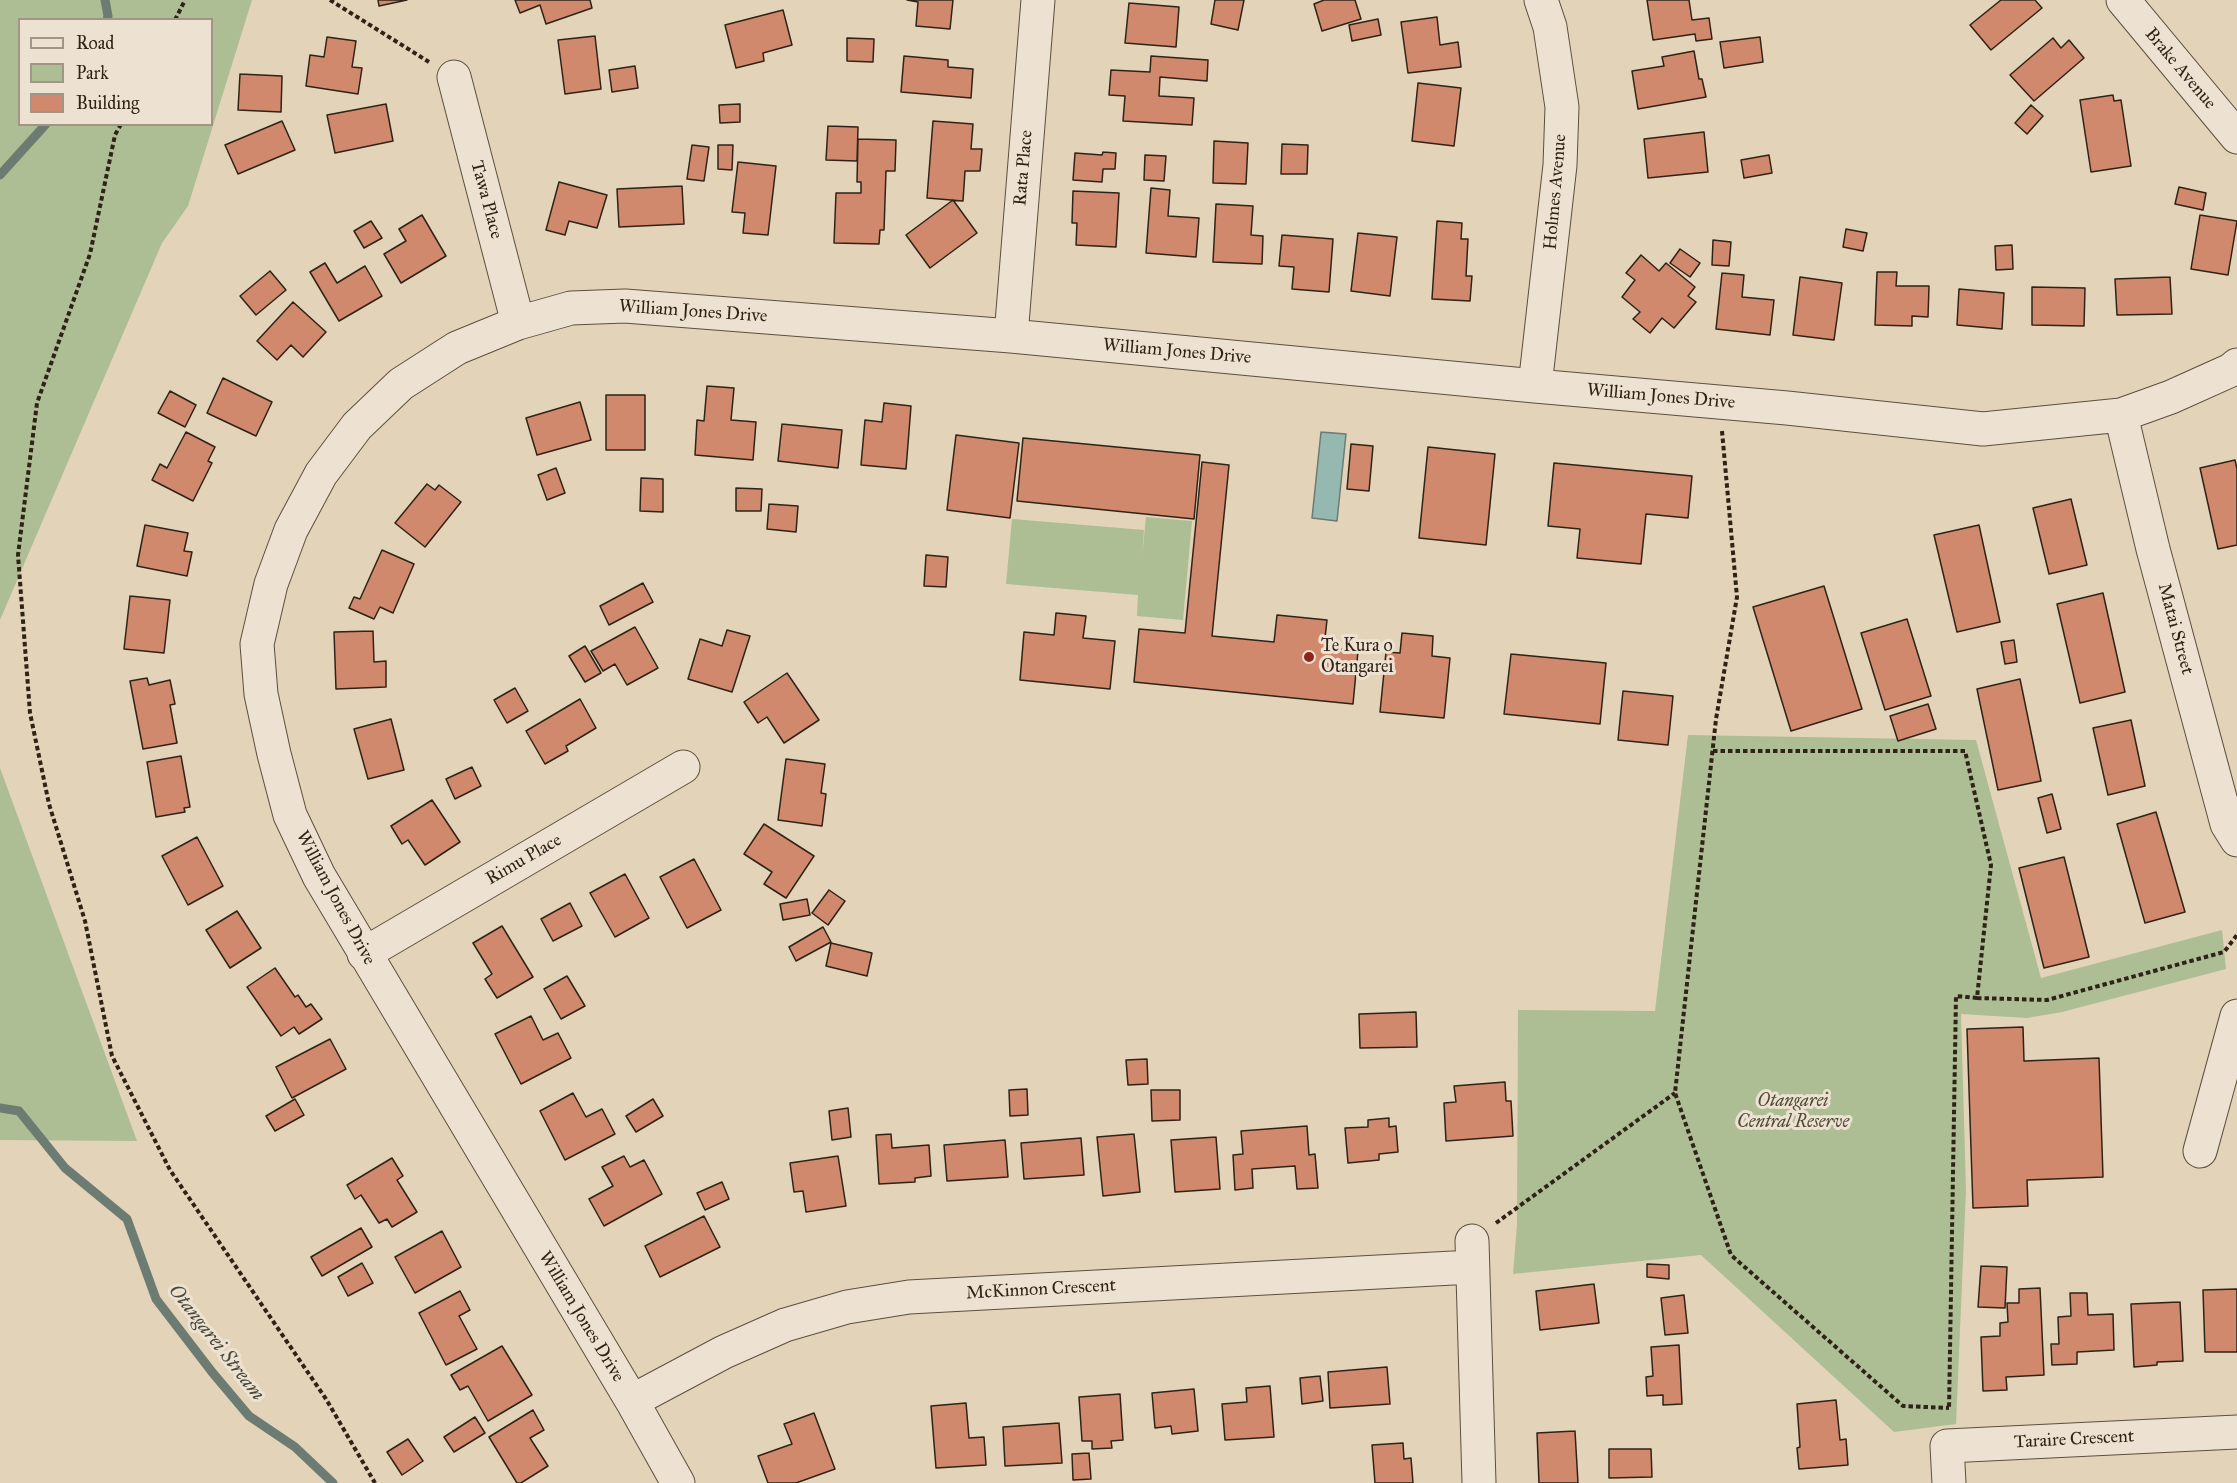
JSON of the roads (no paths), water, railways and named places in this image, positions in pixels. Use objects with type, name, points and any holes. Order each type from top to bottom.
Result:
[{"type":"street","name":"Rata Place","points":[[1011,336],[1038,0]]},
{"type":"street","name":"Holmes Avenue","points":[[1535,386],[1560,165],[1562,107],[1550,27],[1541,0]]},
{"type":"street","name":"Brake Avenue","points":[[2123,0],[2237,137]]},
{"type":"street","name":"Tawa Place","points":[[454,77],[518,323]]},
{"type":"street","name":"William Jones Drive","points":[[678,1483],[632,1401],[319,876],[290,814],[274,754],[261,694],[257,644],[269,594],[291,530],[321,474],[357,426],[401,384],[457,348],[518,323],[571,308],[625,306],[1011,336],[1983,429],[2121,415],[2171,397],[2231,370],[2237,365]]},
{"type":"street","name":"Matai Street","points":[[2121,415],[2153,549],[2227,824],[2237,840]]},
{"type":"street","name":"Rimu Place","points":[[364,954],[683,767]]},
{"type":"street","points":[[2200,1151],[2237,1016]]},
{"type":"street","name":"McKinnon Crescent","points":[[632,1401],[724,1352],[785,1325],[847,1307],[920,1297],[1472,1254],[1479,1483]]},
{"type":"street","name":"Taraire Crescent","points":[[1949,1483],[1947,1446],[2237,1432]]},
{"type":"water","points":[[1321,432],[1346,434],[1337,521],[1312,518]]},
{"type":"waterway","name":"Otangarei Stream","points":[[105,0],[108,18]]},
{"type":"waterway","name":"Otangarei Stream","points":[[0,175],[44,126]]},
{"type":"waterway","name":"Otangarei Stream","points":[[0,1108],[19,1111],[65,1168],[127,1219],[156,1299],[212,1372],[249,1416],[295,1447],[333,1483]]},
{"type":"place","name":"Te Kura o Otangarei","points":[[1309,657]]},
{"type":"park label","name":"Otangarei Central Reserve","points":[[1793,1112]]}]
